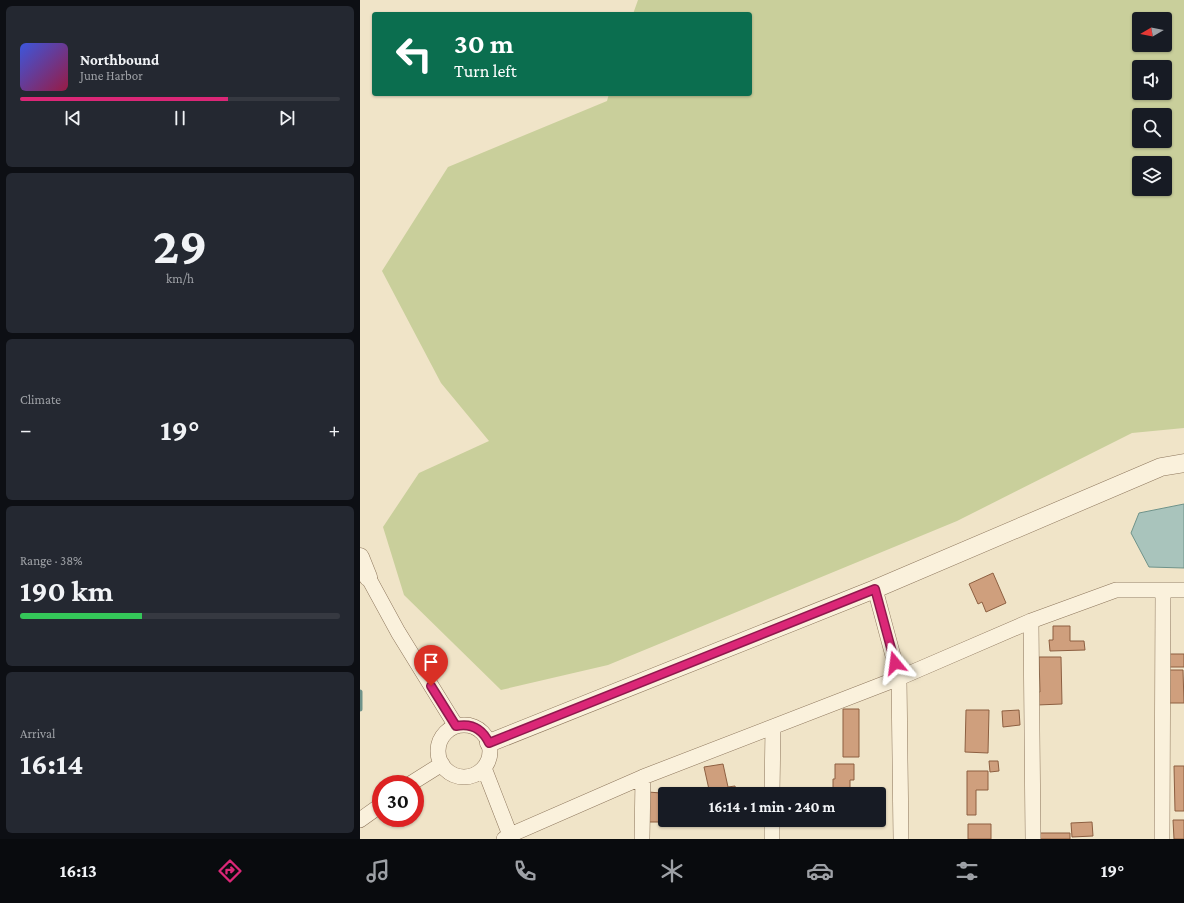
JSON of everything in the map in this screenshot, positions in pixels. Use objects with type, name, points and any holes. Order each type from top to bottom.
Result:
[{"type":"street","points":[[489,743],[875,589],[1161,467],[1184,463]]},
{"type":"street","points":[[360,557],[368,577],[398,632],[456,726]]},
{"type":"street","points":[[875,589],[899,678],[901,839]]},
{"type":"street","points":[[484,768],[508,838],[643,777],[899,678],[1031,621],[1116,590],[1184,590]]},
{"type":"street","points":[[1162,839],[1163,590]]},
{"type":"street","points":[[1031,621],[1033,839]]},
{"type":"street","points":[[468,725],[480,730],[486,736],[489,743],[489,760],[484,768],[478,773],[470,776],[462,777],[454,775],[442,764],[439,757],[438,749],[440,742],[449,729],[456,726],[468,725]]},
{"type":"street","points":[[772,787],[773,727]]},
{"type":"street","points":[[424,775],[442,764]]},
{"type":"street","points":[[642,839],[643,777]]},
{"type":"street","points":[[360,820],[372,811]]},
{"type":"street","points":[[772,827],[772,839]]},
{"type":"green space","points":[[638,0],[1184,0],[1184,428],[1132,433],[957,521],[608,665],[501,690],[404,595],[383,527],[419,473],[489,441],[441,383],[382,271],[448,167],[607,101],[608,96],[752,96],[752,12],[634,12]]},
{"type":"water","points":[[1184,504],[1184,568],[1149,567],[1131,533],[1139,513]]},
{"type":"building","points":[[993,573],[1006,603],[986,612],[982,602],[978,604],[969,584]]},
{"type":"building","points":[[1053,626],[1070,626],[1070,641],[1084,641],[1085,650],[1050,651],[1049,640],[1053,640]]},
{"type":"building","points":[[1169,654],[1184,654],[1184,667],[1169,667]]},
{"type":"building","points":[[1039,657],[1061,657],[1062,704],[1037,705],[1036,692],[1040,692]]},
{"type":"building","points":[[1167,670],[1183,670],[1184,703],[1167,703]]},
{"type":"building","points":[[843,709],[859,709],[859,757],[843,757]]},
{"type":"building","points":[[966,710],[989,710],[988,753],[965,752]]},
{"type":"building","points":[[1019,710],[1020,725],[1003,727],[1002,711]]},
{"type":"building","points":[[989,761],[998,761],[999,771],[990,772]]},
{"type":"building","points":[[723,764],[728,787],[708,787],[704,767]]},
{"type":"building","points":[[835,764],[854,764],[854,780],[850,780],[850,787],[833,787],[833,779],[835,779]]},
{"type":"building","points":[[1174,766],[1184,766],[1184,811],[1175,811]]},
{"type":"building","points":[[967,771],[988,771],[988,790],[976,790],[976,815],[967,815]]},
{"type":"building","points":[[648,792],[658,793],[658,822],[647,822]]},
{"type":"building","points":[[1173,820],[1184,820],[1184,839],[1174,839]]},
{"type":"building","points":[[1092,822],[1093,836],[1072,837],[1071,823]]},
{"type":"building","points":[[968,824],[991,824],[991,839],[968,839]]},
{"type":"building","points":[[1040,833],[1070,833],[1070,839],[1040,839]]},
{"type":"waterway","points":[[360,692],[360,709]]},
{"type":"route","points":[[431,686],[456,726],[464,724],[480,730],[486,736],[489,743],[875,589],[895,663]]}]
